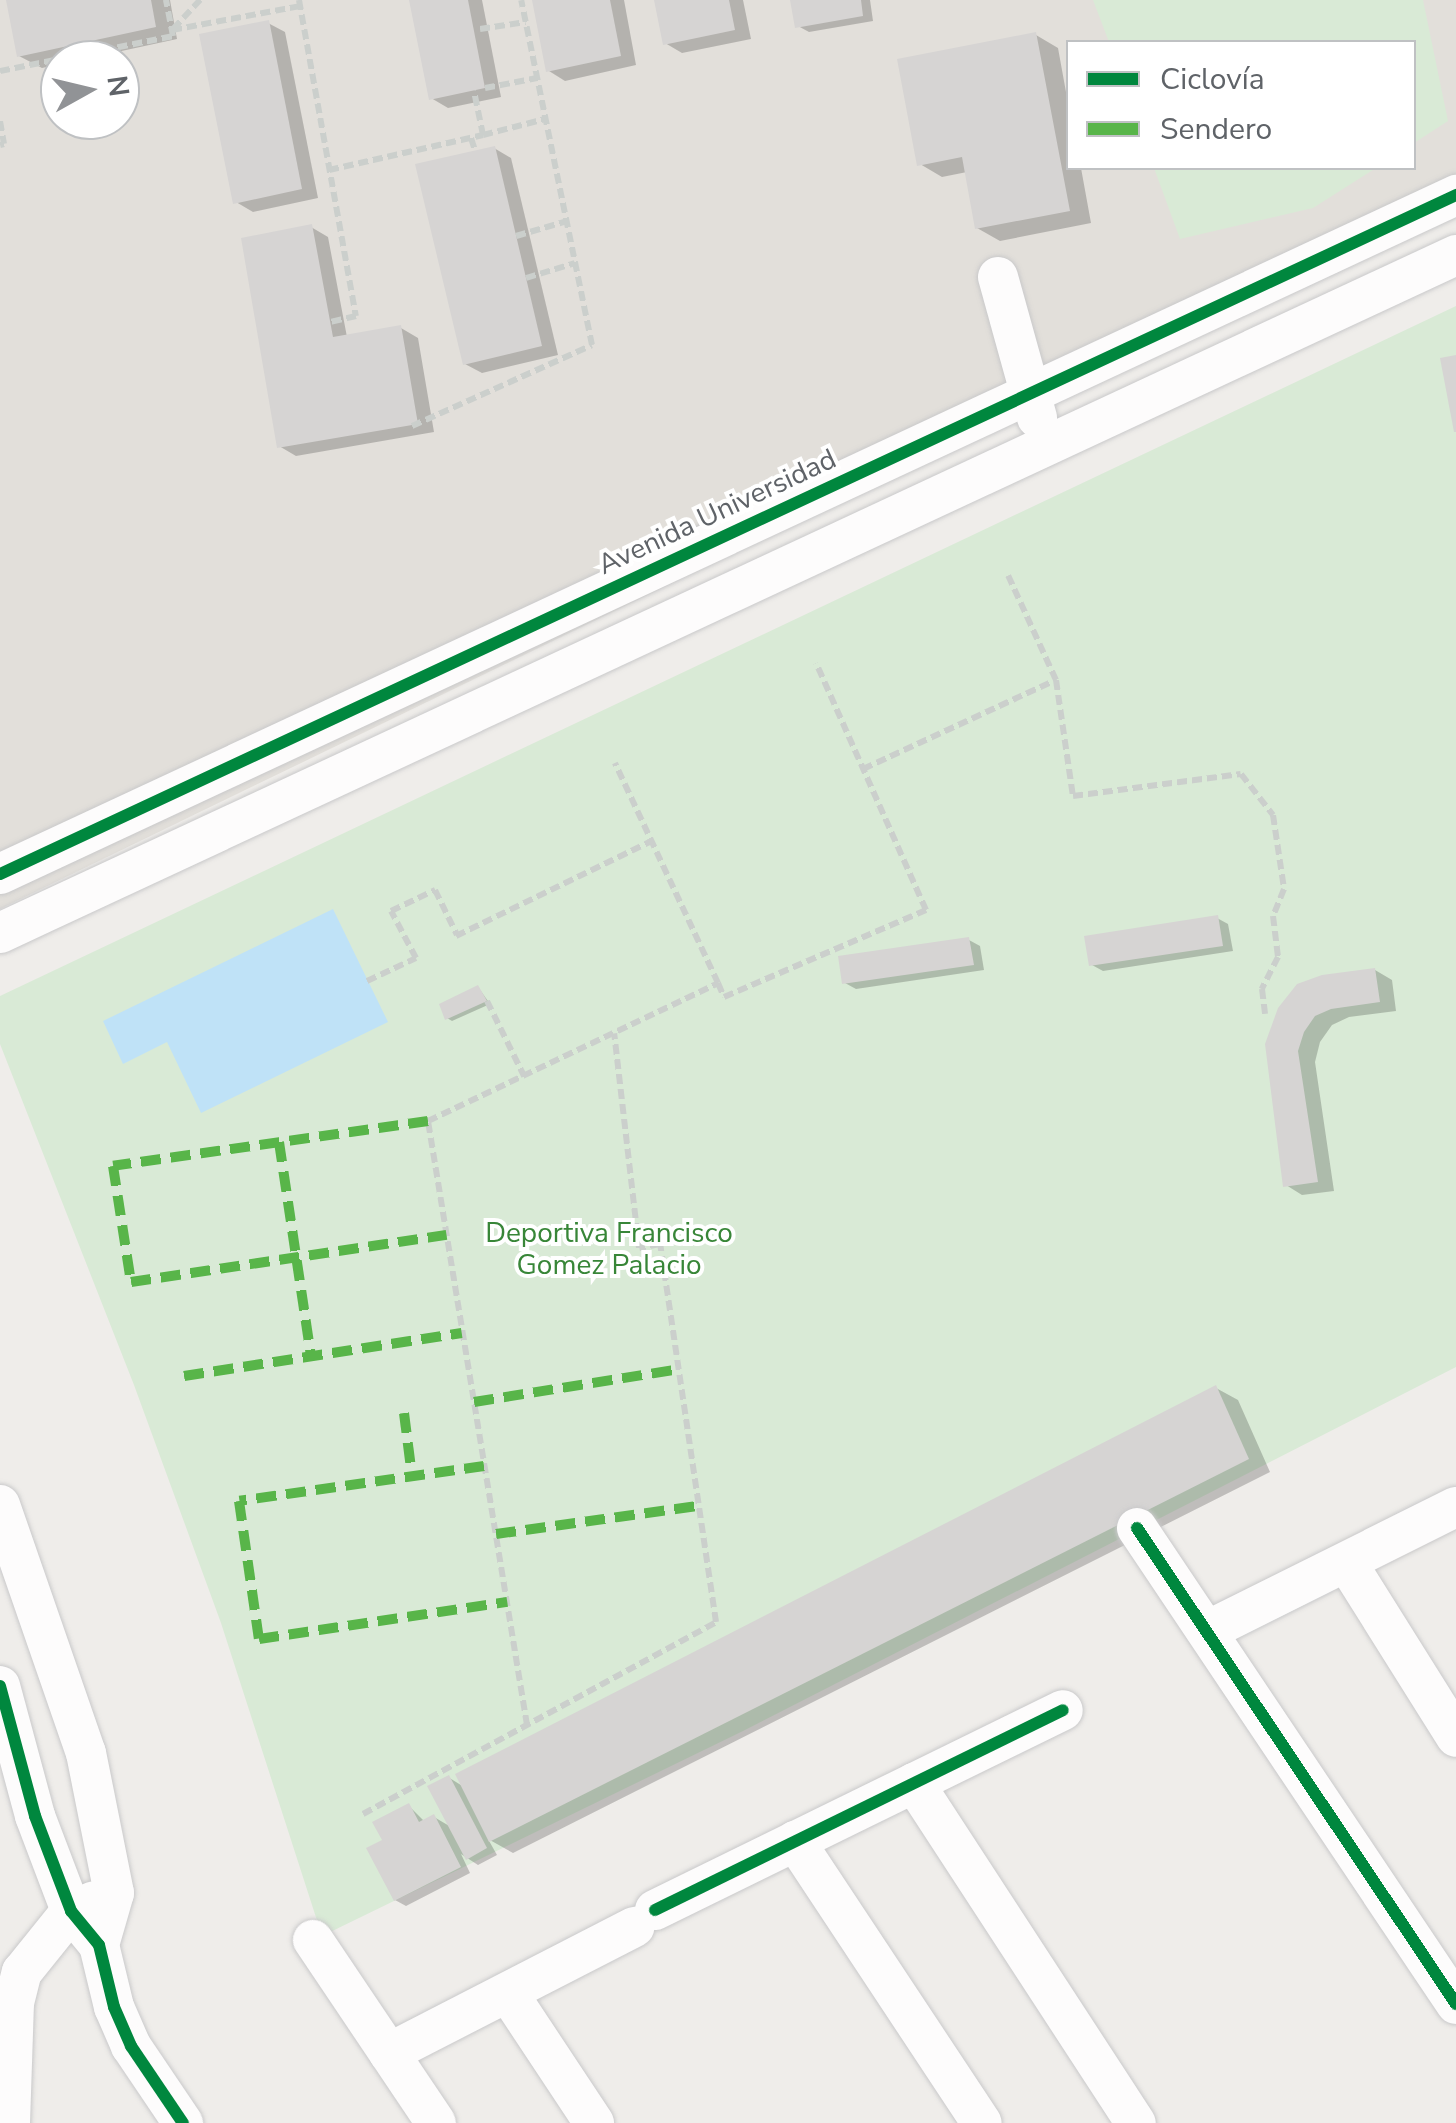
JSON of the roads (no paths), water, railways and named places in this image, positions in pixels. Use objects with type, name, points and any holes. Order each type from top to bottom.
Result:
[{"type":"street","name":"Avenida Universidad","points":[[0,874],[1456,195]]},
{"type":"street","points":[[0,933],[252,812],[1456,255]]},
{"type":"street","points":[[998,277],[1028,394],[1046,446]]},
{"type":"street","points":[[886,462],[910,510]]},
{"type":"street","points":[[225,766],[252,812]]},
{"type":"street","points":[[0,1504],[86,1753],[114,1893],[100,1945],[114,2007],[131,2046],[183,2123]]},
{"type":"street","points":[[1207,1631],[1456,1507]]},
{"type":"street","points":[[1137,1528],[1456,2004]]},
{"type":"street","points":[[1348,1563],[1456,1738]]},
{"type":"street","points":[[0,1686],[35,1816],[70,1911],[100,1945]]},
{"type":"street","points":[[389,2053],[795,1842],[1063,1710]]},
{"type":"street","points":[[914,1784],[1136,2123]]},
{"type":"street","points":[[795,1842],[982,2123]]},
{"type":"street","points":[[10,2123],[14,2003],[22,1972],[70,1911],[114,1893]]},
{"type":"street","points":[[314,1940],[436,2123]]},
{"type":"street","points":[[508,1993],[594,2123]]},
{"type":"water","points":[[333,909],[388,1022],[201,1113],[167,1042],[123,1064],[103,1021]]},
{"type":"park label","name":"Deportiva Francisco Gomez Palacio","points":[[609,1249]]}]
